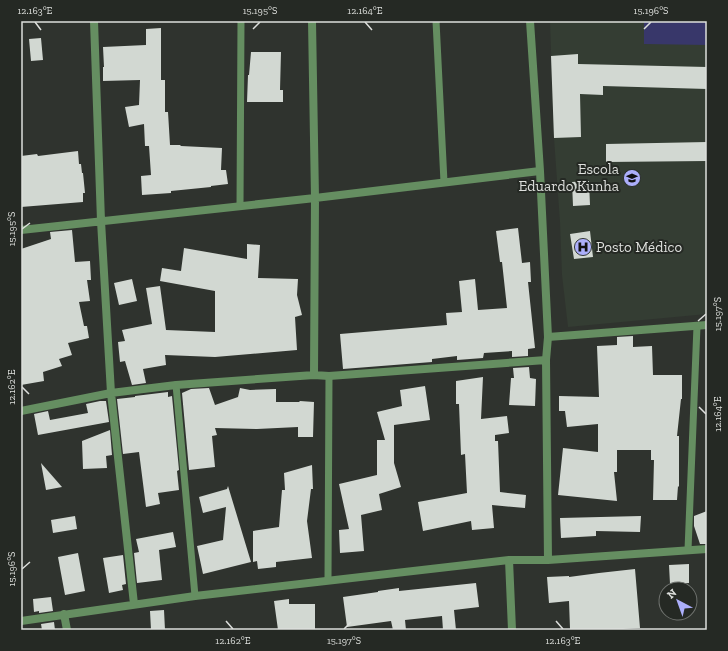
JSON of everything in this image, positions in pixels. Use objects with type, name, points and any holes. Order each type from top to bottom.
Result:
[{"type":"street","points":[[94,21],[101,221],[111,393],[134,604]]},
{"type":"street","points":[[312,21],[315,198],[314,375]]},
{"type":"street","points":[[530,21],[540,171],[548,337],[546,360],[548,560]]},
{"type":"street","points":[[21,230],[315,198],[540,171]]},
{"type":"street","points":[[548,337],[707,325]]},
{"type":"street","points":[[21,411],[111,393],[176,385],[314,375],[329,376],[546,360]]},
{"type":"street","points":[[21,620],[195,596],[509,560],[548,560],[707,549]]},
{"type":"street","points":[[509,560],[512,630]]},
{"type":"street","points":[[64,614],[67,630]]},
{"type":"lane","points":[[240,21],[240,206]]},
{"type":"lane","points":[[436,21],[444,182]]},
{"type":"lane","points":[[688,550],[697,326]]},
{"type":"lane","points":[[328,580],[329,376]]},
{"type":"lane","points":[[176,385],[195,596]]},
{"type":"shaded area","name":"Escola Eduardo Kunha","points":[[550,21],[707,21],[707,314],[568,327],[562,275],[554,138]]},
{"type":"shaded area","points":[[644,21],[707,21],[707,45],[644,44]]},
{"type":"building","points":[[161,28],[161,80],[165,80],[165,112],[168,112],[170,145],[222,148],[221,170],[226,170],[228,184],[171,191],[171,193],[142,195],[141,176],[151,175],[149,146],[145,146],[144,124],[129,127],[125,107],[139,105],[140,80],[103,81],[103,47],[146,45],[146,29]]},
{"type":"building","points":[[41,38],[43,60],[31,61],[29,39]]},
{"type":"building","points":[[251,52],[281,52],[280,90],[283,90],[283,102],[247,102]]},
{"type":"building","points":[[578,54],[578,64],[707,67],[707,89],[603,86],[603,95],[580,94],[581,137],[554,138],[551,56]]},
{"type":"building","points":[[707,142],[707,161],[606,162],[606,144]]},
{"type":"building","points":[[78,151],[79,164],[81,164],[83,173],[85,193],[83,193],[83,202],[21,207],[21,156],[37,154],[38,156]]},
{"type":"building","points":[[589,181],[590,205],[573,206],[572,182]]},
{"type":"building","points":[[518,228],[522,263],[530,262],[531,282],[528,282],[535,348],[528,349],[528,356],[512,357],[512,351],[484,353],[483,358],[457,360],[457,356],[432,359],[432,362],[343,369],[340,334],[447,325],[446,313],[462,312],[459,281],[475,279],[478,310],[507,308],[502,262],[500,262],[496,231]]},
{"type":"building","points":[[72,230],[75,262],[90,261],[91,280],[87,280],[90,301],[79,302],[84,326],[87,326],[89,338],[68,343],[72,355],[59,359],[62,366],[43,372],[44,381],[21,385],[21,249],[51,239],[50,232]]},
{"type":"building","points":[[590,231],[593,257],[574,259],[570,234]]},
{"type":"building","points":[[247,244],[260,245],[258,278],[298,279],[297,295],[302,315],[295,317],[297,350],[215,357],[165,355],[166,365],[143,369],[146,383],[132,385],[125,361],[120,362],[118,342],[125,341],[122,330],[152,324],[146,288],[160,286],[166,330],[215,332],[215,291],[160,281],[162,268],[181,271],[184,248],[247,259]]},
{"type":"building","points":[[132,279],[137,301],[119,305],[114,283]]},
{"type":"building","points":[[633,336],[633,347],[652,346],[653,375],[682,375],[682,399],[677,436],[679,436],[679,487],[678,486],[677,500],[653,500],[654,460],[651,460],[651,450],[617,450],[617,472],[614,472],[617,501],[558,495],[563,448],[598,452],[598,424],[567,427],[565,411],[559,411],[559,396],[599,397],[597,346],[617,345],[617,337]]},
{"type":"building","points":[[529,367],[530,378],[536,379],[535,406],[509,405],[511,378],[514,378],[513,368]]},
{"type":"building","points":[[483,377],[481,419],[507,416],[509,433],[495,435],[495,441],[498,441],[500,492],[526,495],[525,508],[492,505],[494,528],[472,530],[471,521],[423,531],[418,502],[467,493],[465,454],[461,455],[459,404],[456,404],[456,381]]},
{"type":"building","points":[[425,386],[430,420],[394,425],[394,463],[401,487],[379,494],[382,510],[361,515],[364,551],[340,553],[339,530],[349,529],[339,484],[377,475],[377,440],[385,440],[377,412],[402,406],[400,390]]},
{"type":"building","points":[[209,388],[215,405],[238,397],[240,388],[250,390],[276,389],[276,402],[314,402],[313,437],[298,437],[298,427],[257,429],[215,428],[217,435],[212,436],[215,467],[189,470],[182,393],[191,389]]},
{"type":"building","points":[[168,392],[168,397],[172,396],[179,470],[177,471],[179,490],[158,493],[160,504],[146,507],[139,452],[123,454],[117,399]]},
{"type":"building","points":[[106,401],[109,422],[38,435],[34,414],[48,411],[50,420],[88,413],[86,404]]},
{"type":"building","points":[[110,430],[112,455],[106,456],[107,468],[83,469],[82,441]]},
{"type":"building","points":[[41,463],[62,487],[46,490]]},
{"type":"building","points":[[312,465],[313,489],[311,489],[307,521],[312,558],[276,562],[276,567],[258,569],[257,561],[253,562],[253,531],[279,527],[282,490],[285,490],[284,473]]},
{"type":"building","points":[[228,486],[251,562],[203,574],[197,546],[223,540],[226,507],[203,513],[199,497],[227,489]]},
{"type":"building","points":[[707,511],[707,544],[700,544],[694,526],[694,516]]},
{"type":"building","points":[[75,516],[77,529],[53,533],[51,520]]},
{"type":"building","points":[[641,516],[640,532],[596,531],[596,536],[561,538],[560,518]]},
{"type":"building","points":[[173,532],[176,547],[159,550],[162,580],[137,583],[134,553],[139,552],[136,539]]},
{"type":"building","points":[[78,553],[85,591],[65,595],[58,557]]},
{"type":"building","points":[[123,555],[126,584],[122,585],[123,590],[109,593],[103,558]]},
{"type":"building","points":[[689,564],[689,581],[670,581],[669,565]]},
{"type":"building","points":[[635,569],[640,628],[606,630],[570,629],[569,601],[549,603],[547,577],[569,577]]},
{"type":"building","points":[[476,583],[479,607],[454,610],[456,630],[443,630],[442,616],[405,620],[406,630],[393,630],[391,621],[347,627],[343,597],[399,588],[399,591]]},
{"type":"building","points":[[51,597],[53,611],[39,613],[39,611],[34,612],[33,599]]},
{"type":"building","points":[[289,599],[289,604],[315,604],[315,630],[278,630],[274,601]]},
{"type":"building","points":[[164,610],[165,630],[151,630],[150,611]]},
{"type":"building","points":[[54,622],[55,630],[42,630],[41,624]]},
{"type":"place","name":"Escola Eduardo Kunha","points":[[632,178]]},
{"type":"place","name":"Posto Médico","points":[[583,247]]}]
